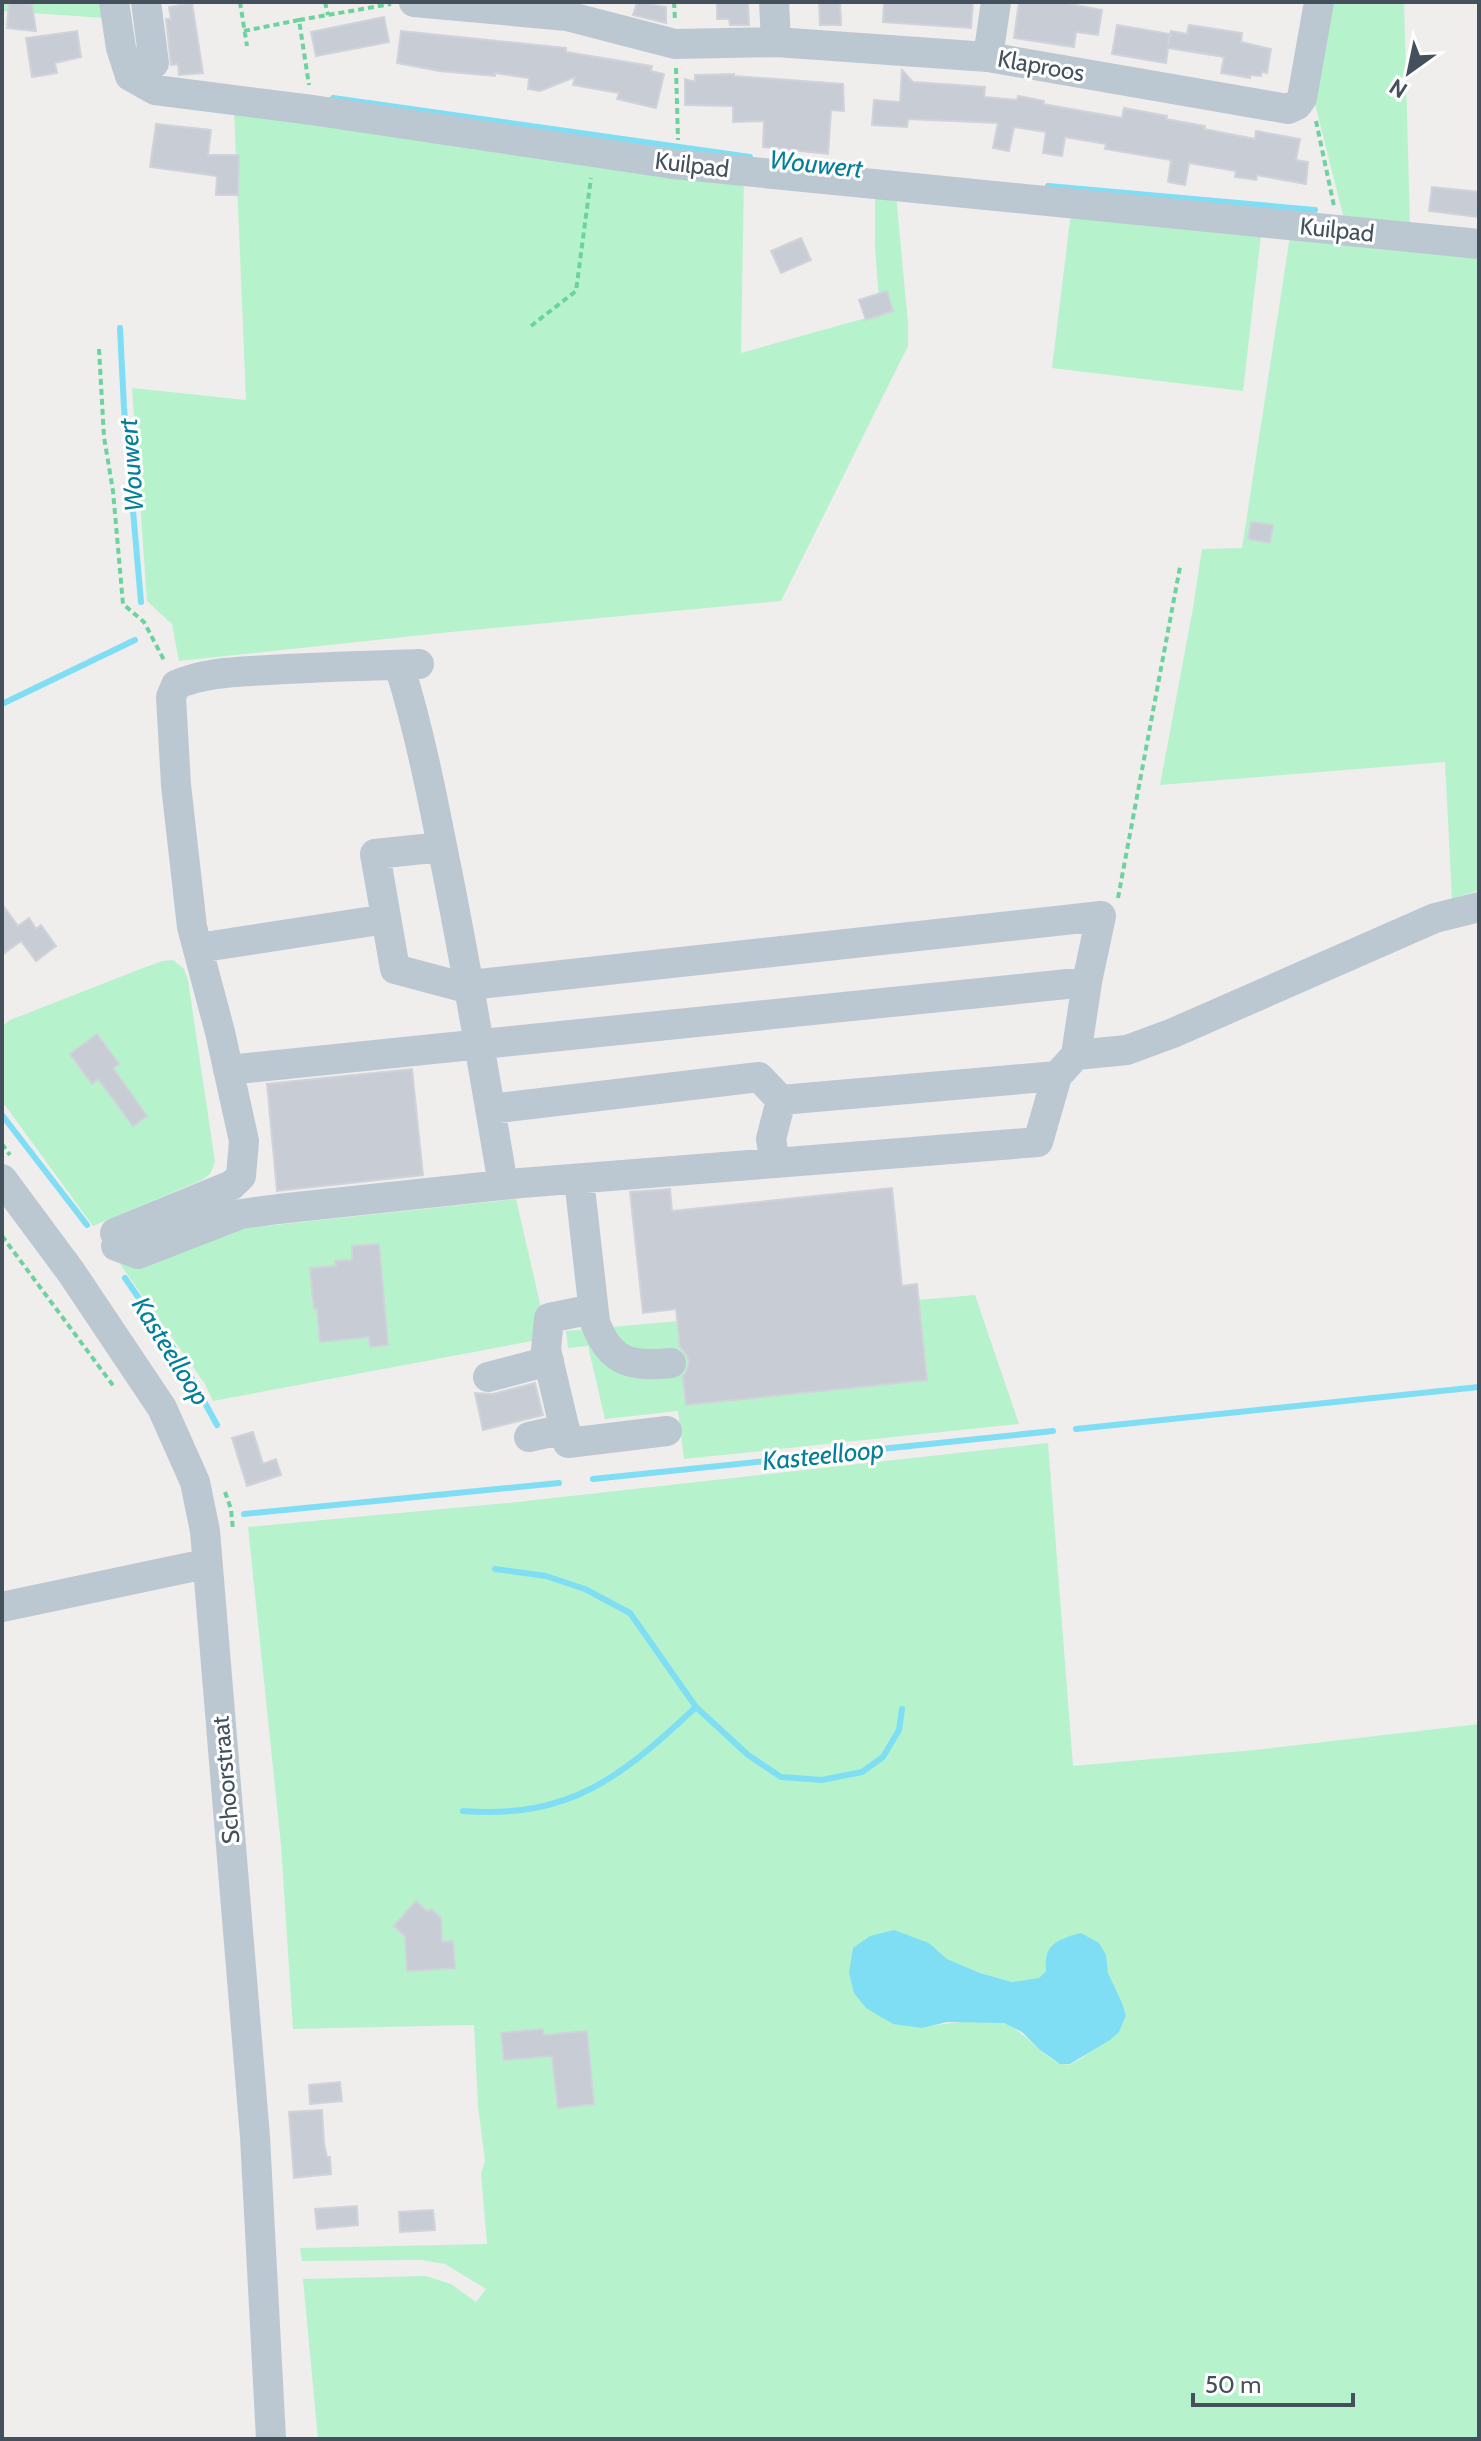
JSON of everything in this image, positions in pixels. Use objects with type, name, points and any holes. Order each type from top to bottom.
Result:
[{"type":"street","name":"Kuilpad","points":[[114,2],[121,48],[130,76],[155,90],[312,110],[673,164],[1479,244]]},
{"type":"street","points":[[146,2],[154,63]]},
{"type":"street","name":"Klaproos","points":[[414,2],[568,9],[675,44],[776,42],[988,57],[1288,109],[1297,105]]},
{"type":"street","points":[[774,2],[776,42]]},
{"type":"street","points":[[988,57],[996,2]]},
{"type":"street","points":[[1297,105],[1302,98],[1319,2]]},
{"type":"street","points":[[442,847],[375,854],[395,969],[470,987],[1101,916],[1066,1065],[1038,1142],[503,1185],[241,1214],[138,1254],[116,1239],[235,1182],[241,1176],[244,1141],[192,927],[176,785],[171,697],[176,685],[192,678],[221,673],[409,664],[414,714],[442,847],[470,987],[503,1185]]},
{"type":"street","points":[[781,1100],[1066,1065],[1127,1050],[1173,1033],[1435,918],[1479,907]]},
{"type":"street","points":[[198,948],[386,919]]},
{"type":"street","points":[[228,1070],[1087,982]]},
{"type":"street","points":[[490,1109],[759,1077],[781,1100]]},
{"type":"street","points":[[775,1163],[771,1139],[781,1100]]},
{"type":"street","name":"Schoorstraat","points":[[2,1179],[71,1272],[162,1408],[195,1482],[205,1531],[255,2137],[271,2439]]},
{"type":"street","points":[[579,1179],[593,1309],[603,1343],[620,1358],[636,1364],[671,1363]]},
{"type":"street","points":[[235,1182],[252,1213]]},
{"type":"street","points":[[593,1309],[549,1318],[546,1350],[568,1443],[667,1431]]},
{"type":"street","points":[[488,1377],[549,1361]]},
{"type":"street","points":[[529,1437],[565,1429]]},
{"type":"street","points":[[2,1607],[191,1567],[208,1567]]},
{"type":"path","points":[[240,2],[247,46]]},
{"type":"path","points":[[325,2],[328,15]]},
{"type":"path","points":[[244,31],[402,2]]},
{"type":"path","points":[[299,20],[312,110]]},
{"type":"path","points":[[1297,105],[1314,114],[1339,230]]},
{"type":"path","points":[[531,326],[576,291],[594,152]]},
{"type":"path","points":[[99,349],[104,437],[113,491],[123,604],[144,622],[176,685]]},
{"type":"path","points":[[1101,916],[1117,904],[1180,567]]},
{"type":"path","points":[[2,1236],[115,1388]]},
{"type":"green space","points":[[2,2],[103,2],[105,18],[2,11]]},
{"type":"green space","points":[[1328,2],[1404,2],[1410,226],[1344,219],[1311,88]]},
{"type":"green space","points":[[234,109],[744,178],[741,353],[880,314],[875,192],[896,194],[908,346],[781,601],[179,661],[172,624],[147,601],[132,388],[246,400]]},
{"type":"green space","points":[[1071,212],[1261,235],[1243,391],[1052,368]]},
{"type":"green space","points":[[1290,236],[1479,255],[1479,890],[1452,899],[1445,762],[1160,785],[1202,549],[1242,548]]},
{"type":"green space","points":[[173,960],[184,969],[188,980],[215,1162],[210,1174],[202,1180],[93,1226],[2,1101],[2,1026],[10,1020],[143,968]]},
{"type":"green space","points":[[516,1199],[548,1338],[213,1401],[205,1384],[120,1264],[210,1232]]},
{"type":"green space","points":[[975,1295],[1019,1424],[684,1459],[678,1411],[605,1419],[588,1346],[568,1348],[566,1331]]},
{"type":"green space","points":[[1048,1443],[1073,1766],[1254,1750],[1479,1724],[1479,2439],[318,2439],[303,2279],[426,2276],[451,2284],[476,2302],[486,2289],[445,2264],[421,2260],[302,2261],[300,2248],[487,2244],[481,2173],[485,2161],[478,2106],[474,2025],[293,2029],[281,1845],[248,1527],[507,1503]],"holes":[[[1067,1937],[1106,1955],[1107,1973],[1126,2016],[1113,2036],[1071,2064],[1055,2061],[1020,2032],[1003,2023],[962,2022],[922,2028],[929,1943],[947,1959],[1012,1982],[1039,1979],[1046,1971],[1049,1950]]]},
{"type":"water","points":[[894,1930],[929,1943],[947,1959],[1012,1982],[1039,1978],[1046,1971],[1047,1955],[1054,1944],[1081,1933],[1099,1943],[1106,1955],[1108,1973],[1126,2016],[1119,2032],[1110,2040],[1070,2064],[1060,2064],[1022,2032],[1004,2023],[947,2022],[922,2028],[893,2024],[866,2008],[854,1993],[849,1973],[853,1948],[870,1936]]},
{"type":"building","points":[[9,2],[32,4],[36,31],[7,28]]},
{"type":"building","points":[[637,2],[666,7],[666,23],[633,15]]},
{"type":"building","points":[[717,2],[748,2],[749,25],[730,25],[729,19],[717,19]]},
{"type":"building","points":[[819,2],[840,2],[841,25],[820,25]]},
{"type":"building","points":[[884,2],[973,2],[971,28],[883,22]]},
{"type":"building","points":[[1019,2],[1059,2],[1102,10],[1098,35],[1076,32],[1074,47],[1014,38]]},
{"type":"building","points":[[192,3],[203,73],[179,75],[178,64],[171,65],[166,19],[171,19],[169,7]]},
{"type":"building","points":[[384,17],[389,42],[316,56],[311,32]]},
{"type":"building","points":[[1117,25],[1170,34],[1168,45],[1171,31],[1187,34],[1189,25],[1242,33],[1241,42],[1271,49],[1267,73],[1250,75],[1250,78],[1221,73],[1224,57],[1168,48],[1166,63],[1112,54]]},
{"type":"building","points":[[77,31],[81,57],[55,63],[57,73],[32,77],[26,38]]},
{"type":"building","points":[[401,31],[566,48],[566,52],[652,66],[651,71],[664,74],[656,108],[617,99],[619,93],[573,85],[575,77],[540,91],[528,89],[529,78],[439,71],[397,63]]},
{"type":"building","points":[[902,70],[913,82],[985,87],[984,97],[1017,100],[1018,96],[1044,101],[1043,104],[1122,118],[1124,108],[1255,139],[1256,131],[1300,139],[1296,160],[1308,162],[1306,184],[1257,175],[1256,180],[1235,177],[1236,171],[1189,163],[1185,185],[1168,182],[1171,160],[1105,149],[1106,144],[1065,137],[1062,156],[1043,153],[1046,132],[1014,127],[1009,151],[993,148],[998,123],[908,119],[907,127],[872,125],[874,100],[900,102]]},
{"type":"building","points":[[734,74],[843,84],[844,111],[831,110],[828,154],[763,147],[764,121],[733,122],[733,106],[685,105],[685,79],[695,82],[695,75]]},
{"type":"building","points":[[156,124],[211,130],[208,155],[239,155],[238,195],[216,195],[217,176],[150,167]]},
{"type":"building","points":[[1432,187],[1479,192],[1479,217],[1429,211]]},
{"type":"building","points":[[801,238],[811,260],[781,273],[771,251]]},
{"type":"building","points":[[887,291],[893,311],[866,320],[859,300]]},
{"type":"building","points":[[1251,522],[1273,525],[1270,543],[1248,539]]},
{"type":"building","points":[[2,904],[18,926],[29,918],[36,929],[41,925],[56,946],[36,961],[21,941],[2,955]]},
{"type":"building","points":[[97,1034],[119,1064],[113,1068],[147,1116],[133,1126],[98,1079],[92,1084],[70,1054]]},
{"type":"building","points":[[412,1069],[423,1175],[277,1191],[267,1084]]},
{"type":"building","points":[[892,1188],[902,1286],[917,1284],[927,1380],[686,1405],[683,1376],[689,1361],[680,1347],[676,1309],[643,1313],[630,1192],[670,1189],[672,1211]]},
{"type":"building","points":[[379,1244],[388,1345],[370,1347],[369,1337],[320,1342],[310,1268],[336,1266],[335,1261],[352,1260],[352,1246]]},
{"type":"building","points":[[535,1383],[543,1415],[483,1430],[475,1393],[493,1394]]},
{"type":"building","points":[[253,1432],[263,1464],[276,1459],[281,1475],[247,1486],[232,1438]]},
{"type":"building","points":[[416,1901],[441,1918],[442,1942],[453,1941],[455,1968],[407,1971],[405,1936],[394,1926]]},
{"type":"building","points":[[543,2029],[544,2035],[587,2031],[594,2104],[558,2108],[552,2056],[504,2060],[501,2033]]},
{"type":"building","points":[[340,2082],[342,2101],[310,2104],[309,2085]]},
{"type":"building","points":[[322,2110],[324,2143],[327,2157],[330,2157],[331,2174],[294,2178],[289,2112]]},
{"type":"building","points":[[357,2206],[358,2225],[317,2229],[315,2209]]},
{"type":"building","points":[[433,2210],[435,2230],[400,2232],[399,2212]]},
{"type":"waterway","name":"Wouwert","points":[[333,98],[750,157]]},
{"type":"waterway","name":"Wouwert","points":[[1048,186],[1315,210]]},
{"type":"waterway","name":"Wouwert","points":[[120,328],[141,602]]},
{"type":"waterway","name":"Wouwert","points":[[2,704],[135,640]]},
{"type":"waterway","name":"Kasteelloop","points":[[2,1115],[87,1225]]},
{"type":"waterway","name":"Kasteelloop","points":[[125,1278],[182,1361],[217,1425]]},
{"type":"waterway","name":"Kasteelloop","points":[[1076,1429],[1479,1387]]},
{"type":"waterway","name":"Kasteelloop","points":[[593,1479],[1053,1431]]},
{"type":"waterway","name":"Kasteelloop","points":[[244,1514],[559,1483]]},
{"type":"waterway","points":[[495,1569],[546,1576],[585,1589],[630,1613],[696,1707],[748,1755],[781,1777],[822,1780],[862,1772],[883,1757],[899,1730],[902,1709]]},
{"type":"waterway","points":[[463,1811],[501,1812],[534,1808],[592,1788],[643,1754],[696,1707]]}]
